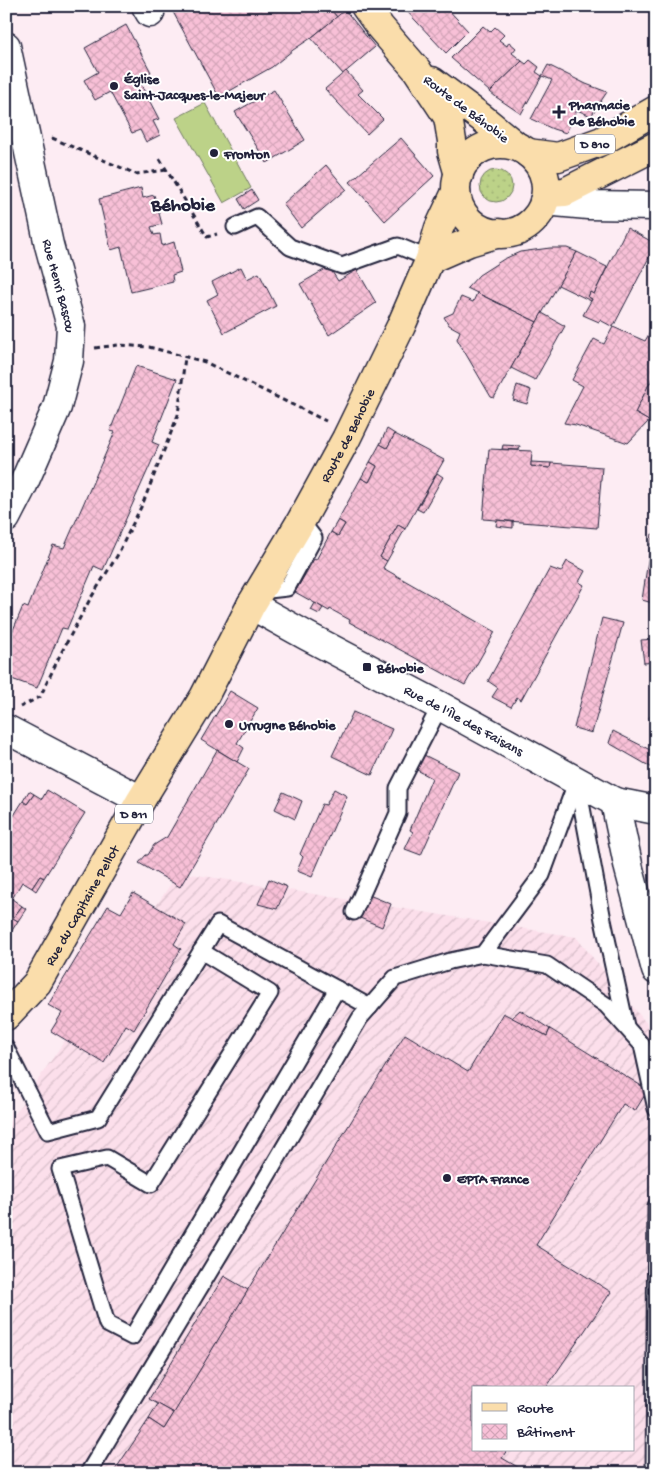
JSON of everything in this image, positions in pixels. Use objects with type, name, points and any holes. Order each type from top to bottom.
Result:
[{"type":"main road","name":"Route de Béhobie","points":[[365,6],[380,27],[417,70],[448,117],[458,184]]},
{"type":"main road","name":"Route de Béhobie","points":[[417,70],[522,150]]},
{"type":"main road","name":"D 810","points":[[522,150],[558,157],[602,141],[656,110]]},
{"type":"main road","points":[[430,259],[469,242],[499,233],[513,232],[526,226],[537,216],[545,197],[543,173],[537,162],[522,150],[502,144],[488,146],[475,152],[465,162],[458,184],[459,205],[466,216],[475,225],[486,231],[499,233]]},
{"type":"main road","name":"D 810","points":[[545,197],[566,192],[656,146]]},
{"type":"main road","name":"Route de Behobie","points":[[256,598],[301,522],[346,439],[401,326],[430,259],[439,228],[458,184]]},
{"type":"main road","name":"Rue du Capitaine Pellot","points":[[6,1016],[37,983],[141,800],[204,697],[256,598]]},
{"type":"street","name":"Rue Henri Bascou","points":[[6,46],[49,245],[71,326],[69,361],[57,407],[24,485],[6,518]]},
{"type":"street","points":[[545,197],[588,205],[656,206]]},
{"type":"street","name":"Rue de l'Île des Faisans","points":[[256,598],[307,636],[615,802],[656,810]]},
{"type":"street","points":[[10,720],[141,800]]},
{"type":"street","points":[[615,802],[629,868],[656,970]]},
{"type":"lane","points":[[235,227],[257,217],[290,246],[342,266],[398,246],[430,259]]},
{"type":"lane","points":[[354,912],[398,812],[398,788],[440,706]]},
{"type":"lane","points":[[483,954],[542,875],[577,780]]},
{"type":"lane","points":[[577,780],[602,920],[626,1027]]},
{"type":"lane","points":[[6,1048],[48,1131],[98,1118],[218,924],[370,1007]]},
{"type":"lane","points":[[201,951],[270,993],[151,1184],[107,1158],[60,1169],[107,1324],[132,1337],[338,989]]},
{"type":"lane","points":[[88,1473],[360,1018],[395,978],[450,961],[483,954],[547,965],[606,1005],[642,1044],[656,1109]]},
{"type":"lane","points":[[654,1473],[656,1206]]},
{"type":"path","points":[[25,133],[35,131],[136,174],[167,170]]},
{"type":"path","points":[[160,159],[207,238],[235,227]]},
{"type":"path","points":[[70,348],[118,345],[149,347],[205,362],[327,422]]},
{"type":"path","points":[[10,720],[40,697],[60,655],[117,556],[143,502],[178,415],[184,357]]},
{"type":"shaded area","points":[[179,872],[576,937],[656,1035],[656,1473],[6,1473],[6,1127]]},
{"type":"green space","name":"Fronton","points":[[205,103],[251,188],[224,203],[176,118]]},
{"type":"green space","points":[[496,170],[502,171],[507,175],[511,180],[511,192],[507,197],[502,201],[496,202],[490,201],[485,197],[481,192],[480,186],[481,180],[485,175],[490,171]]},
{"type":"building","points":[[183,6],[329,6],[337,17],[272,67],[219,97],[173,12]]},
{"type":"building","points":[[341,6],[345,10],[337,17],[329,7]]},
{"type":"building","points":[[402,6],[445,6],[468,31],[446,53]]},
{"type":"building","points":[[345,10],[375,47],[343,74],[311,38]]},
{"type":"building","name":"Église Saint-Jacques-le-Majeur","points":[[126,25],[151,72],[138,79],[159,119],[153,121],[160,135],[146,142],[140,130],[132,133],[110,92],[95,100],[84,80],[98,72],[85,48]]},
{"type":"building","points":[[483,26],[490,32],[495,27],[504,35],[499,40],[507,46],[509,42],[516,48],[512,53],[522,61],[490,92],[451,58]]},
{"type":"building","points":[[530,60],[539,67],[536,72],[542,76],[521,114],[490,92],[522,61],[526,64]]},
{"type":"building","points":[[548,65],[607,92],[591,116],[577,110],[566,133],[531,119],[552,80],[542,76]]},
{"type":"building","points":[[346,71],[363,90],[358,94],[383,119],[367,134],[325,89]]},
{"type":"building","points":[[274,90],[305,140],[267,163],[235,112]]},
{"type":"building","points":[[401,138],[434,176],[385,221],[350,182]]},
{"type":"building","points":[[326,165],[346,189],[301,228],[283,204]]},
{"type":"building","points":[[141,188],[143,198],[154,195],[162,224],[151,227],[154,235],[160,234],[162,246],[174,242],[181,272],[172,275],[173,282],[131,292],[121,247],[111,250],[99,199]]},
{"type":"building","points":[[252,190],[258,200],[244,209],[238,199]]},
{"type":"building","points":[[627,228],[656,244],[613,327],[600,320],[599,322],[583,315],[592,299],[588,297],[590,292],[594,294]]},
{"type":"building","points":[[567,248],[577,252],[537,322],[467,288],[479,275],[504,259],[520,252]]},
{"type":"building","points":[[577,252],[607,267],[594,294],[590,292],[588,297],[592,299],[591,301],[558,285]]},
{"type":"building","points":[[241,267],[247,279],[259,273],[276,306],[224,333],[207,300],[218,294],[212,282]]},
{"type":"building","points":[[329,267],[338,281],[357,270],[376,303],[329,335],[300,284]]},
{"type":"building","points":[[477,293],[537,322],[494,398],[491,397],[457,339],[460,331],[449,325],[444,317],[453,313],[461,297],[473,302]]},
{"type":"building","points":[[542,313],[565,326],[535,380],[511,368]]},
{"type":"building","points":[[656,322],[656,371],[635,413],[649,421],[628,443],[576,425],[564,423],[583,386],[572,380],[594,339],[604,344],[613,327],[645,341]]},
{"type":"building","points":[[136,366],[177,379],[152,442],[159,445],[103,570],[94,566],[67,629],[62,628],[37,688],[6,677],[6,647],[23,606],[28,608],[53,545],[64,548],[115,432],[110,431]]},
{"type":"building","points":[[650,382],[656,387],[656,413],[649,421],[635,413]]},
{"type":"building","points":[[517,385],[531,390],[527,404],[513,400]]},
{"type":"building","points":[[387,429],[395,434],[387,448],[380,444]]},
{"type":"building","points":[[395,434],[444,460],[405,529],[398,525],[380,557],[387,561],[383,568],[495,632],[465,685],[349,622],[350,620],[330,609],[329,611],[295,592],[314,559],[316,560],[331,532],[338,536],[345,524],[338,520],[361,478],[369,482],[377,466],[370,462],[380,444],[387,448]]},
{"type":"building","points":[[503,445],[520,446],[519,450],[502,449]]},
{"type":"building","points":[[489,449],[532,451],[531,466],[550,468],[551,463],[602,467],[597,528],[483,519]]},
{"type":"building","points":[[370,462],[377,466],[369,482],[361,478]]},
{"type":"building","points":[[531,462],[551,463],[550,468],[531,466]]},
{"type":"building","points":[[437,473],[443,477],[423,512],[417,509]]},
{"type":"building","points":[[338,520],[345,524],[338,536],[331,532]]},
{"type":"building","points":[[497,520],[513,522],[513,528],[496,526]]},
{"type":"building","points":[[398,525],[405,529],[387,561],[380,557]]},
{"type":"building","points":[[652,534],[656,535],[656,604],[642,600]]},
{"type":"building","points":[[567,561],[585,571],[579,582],[584,585],[521,700],[517,697],[511,707],[492,697],[498,688],[488,681],[550,568],[561,572]]},
{"type":"building","points":[[315,603],[323,608],[319,614],[311,610]]},
{"type":"building","points":[[602,618],[623,623],[592,733],[574,728]]},
{"type":"building","points":[[656,639],[656,662],[644,663],[641,640]]},
{"type":"building","name":"Urrugne Béhobie","points":[[230,691],[258,708],[237,743],[244,748],[237,762],[201,740]]},
{"type":"building","points":[[353,712],[392,729],[372,775],[332,756]]},
{"type":"building","points":[[656,715],[656,739],[649,717]]},
{"type":"building","points":[[613,731],[656,753],[656,770],[609,743]]},
{"type":"building","points":[[217,750],[249,769],[180,887],[139,863],[148,855],[154,845],[167,837]]},
{"type":"building","points":[[424,755],[458,772],[421,855],[405,849],[413,832],[410,830],[432,778],[417,770]]},
{"type":"building","points":[[334,789],[347,796],[312,877],[297,871],[303,857],[300,854],[322,804],[326,805]]},
{"type":"building","points":[[47,790],[85,813],[44,878],[40,876],[32,888],[22,882],[12,899],[22,906],[13,918],[18,921],[6,940],[6,828],[23,801],[27,804],[34,794],[42,799]]},
{"type":"building","points":[[29,791],[34,794],[27,804],[23,801]]},
{"type":"building","points":[[283,792],[302,801],[295,819],[275,809]]},
{"type":"building","points":[[40,876],[44,878],[36,891],[32,888]]},
{"type":"building","points":[[269,879],[287,887],[277,909],[258,904]]},
{"type":"building","points":[[133,893],[186,924],[174,944],[181,949],[134,1030],[126,1025],[104,1063],[51,1031],[62,1013],[48,1005],[108,906],[121,913]]},
{"type":"building","points":[[369,895],[391,904],[382,927],[360,918]]},
{"type":"building","points":[[22,906],[26,909],[18,921],[13,918]]},
{"type":"building","points":[[520,1010],[550,1029],[547,1036],[511,1018]]},
{"type":"building","name":"EPTA France","points":[[503,1013],[547,1036],[550,1029],[648,1090],[635,1111],[623,1104],[536,1245],[611,1292],[547,1386],[472,1386],[472,1452],[506,1452],[502,1458],[528,1473],[113,1473],[149,1419],[164,1429],[405,1034],[468,1072]]},
{"type":"building","points":[[224,1276],[248,1290],[174,1413],[149,1399]]},
{"type":"building","points":[[158,1404],[174,1413],[164,1429],[149,1419]]},
{"type":"place","name":"Église Saint-Jacques-le-Majeur","points":[[114,86]]},
{"type":"place","name":"Pharmacie de Béhobie","points":[[559,112]]},
{"type":"place","name":"Fronton","points":[[214,153]]},
{"type":"place","name":"Béhobie","points":[[367,667]]},
{"type":"place","name":"Urrugne Béhobie","points":[[229,724]]},
{"type":"place","name":"EPTA France","points":[[447,1178]]},
{"type":"district","name":"Béhobie","points":[[183,203]]}]
